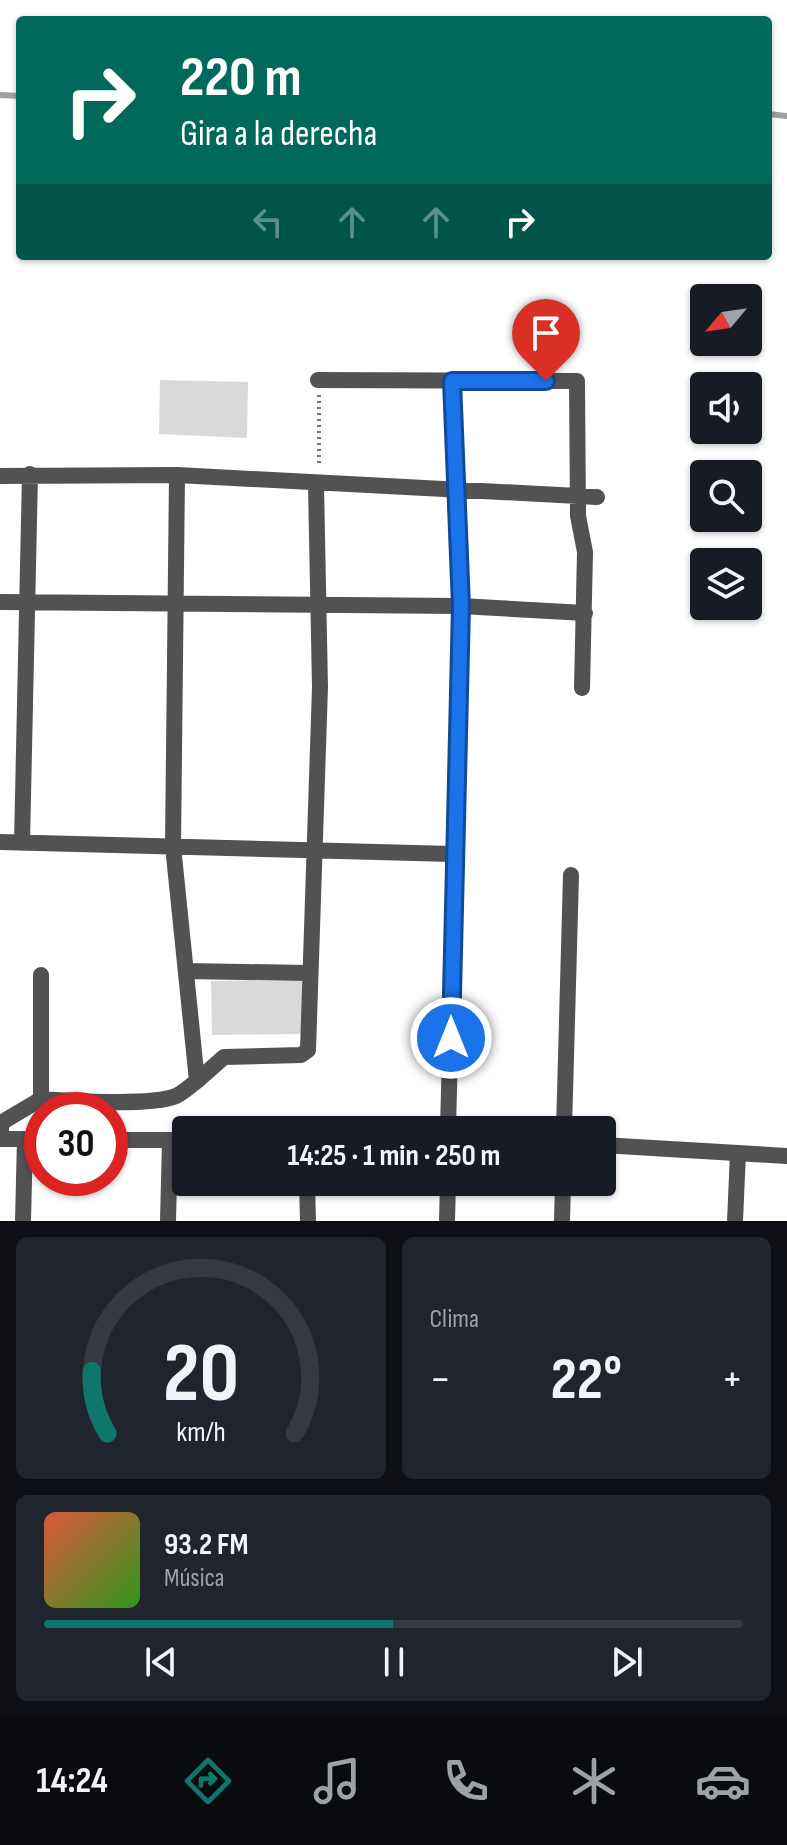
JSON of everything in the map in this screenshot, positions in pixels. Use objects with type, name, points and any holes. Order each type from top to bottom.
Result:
[{"type":"street","points":[[318,380],[577,381],[578,495],[585,552],[582,688]]},
{"type":"street","points":[[448,1116],[452,854],[461,606],[453,487],[452,381]]},
{"type":"street","points":[[22,843],[30,474]]},
{"type":"street","points":[[177,475],[173,846],[197,1081]]},
{"type":"street","points":[[0,476],[177,475],[316,485],[453,487],[597,497]]},
{"type":"street","points":[[128,1101],[178,1095],[224,1057],[301,1055],[308,1050],[308,973],[320,687],[316,485]]},
{"type":"street","points":[[0,602],[461,606],[585,613]]},
{"type":"street","points":[[0,842],[452,854]]},
{"type":"street","points":[[564,1116],[571,875]]},
{"type":"street","points":[[186,971],[308,973]]},
{"type":"street","points":[[41,975],[41,1092]]},
{"type":"street","points":[[24,1109],[1,1123],[0,1139],[24,1139]]},
{"type":"street","points":[[128,1140],[172,1141]]},
{"type":"street","points":[[616,1146],[787,1156]]},
{"type":"street","points":[[735,1221],[738,1153]]},
{"type":"street","points":[[168,1221],[172,1189]]},
{"type":"street","points":[[23,1221],[26,1196]]},
{"type":"street","points":[[307,1196],[308,1221]]},
{"type":"street","points":[[447,1221],[448,1196]]},
{"type":"street","points":[[562,1221],[563,1196]]},
{"type":"path","points":[[316,485],[321,457],[318,380]]},
{"type":"shaded area","points":[[160,380],[248,382],[247,438],[159,434]]},
{"type":"shaded area","points":[[302,980],[303,1034],[212,1035],[211,981]]},
{"type":"waterway","points":[[0,95],[16,96]]},
{"type":"waterway","points":[[772,114],[787,116]]},
{"type":"route","points":[[451,1038],[452,854],[461,606],[453,487],[452,381],[546,381]]}]
